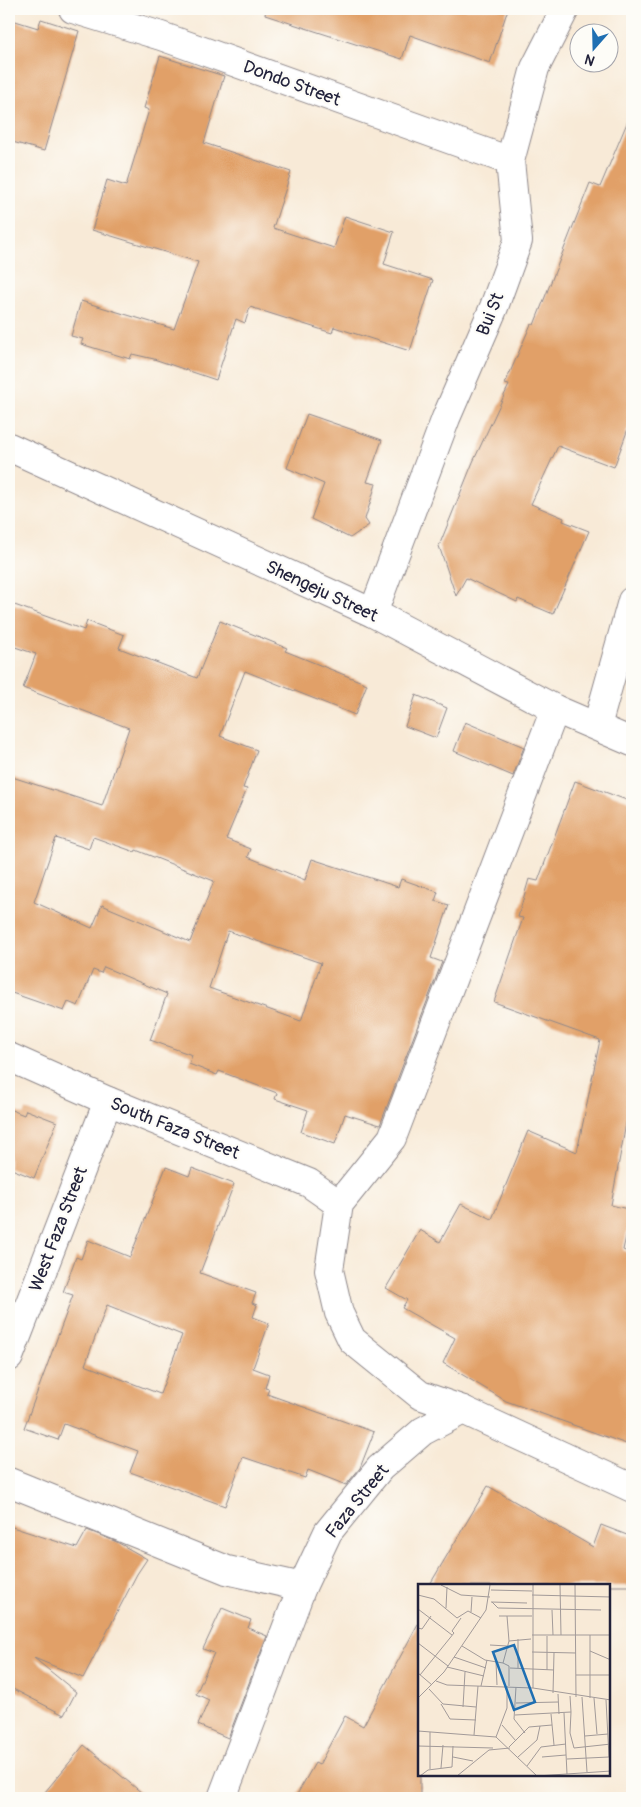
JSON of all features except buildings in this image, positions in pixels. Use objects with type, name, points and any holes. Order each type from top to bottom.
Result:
[{"type":"street","name":"Dondo Street","points":[[73,9],[161,36],[510,161]]},
{"type":"street","name":"Bui St","points":[[373,614],[446,418],[494,307],[518,241],[510,161],[535,68],[565,9]]},
{"type":"street","name":"Shengeju Street","points":[[9,448],[373,614],[555,710],[632,742]]},
{"type":"street","points":[[597,726],[632,602]]},
{"type":"street","points":[[555,710],[392,1138],[339,1204],[328,1270],[338,1313],[352,1340],[420,1395],[463,1410],[632,1488]]},
{"type":"street","name":"South Faza Street","points":[[9,1057],[108,1101],[309,1183],[339,1204]]},
{"type":"street","name":"West Faza Street","points":[[9,1357],[108,1101]]},
{"type":"street","name":"Faza Street","points":[[222,1798],[302,1587],[328,1532],[380,1468],[423,1431],[463,1410]]},
{"type":"street","points":[[9,1482],[227,1570],[302,1587]]}]
